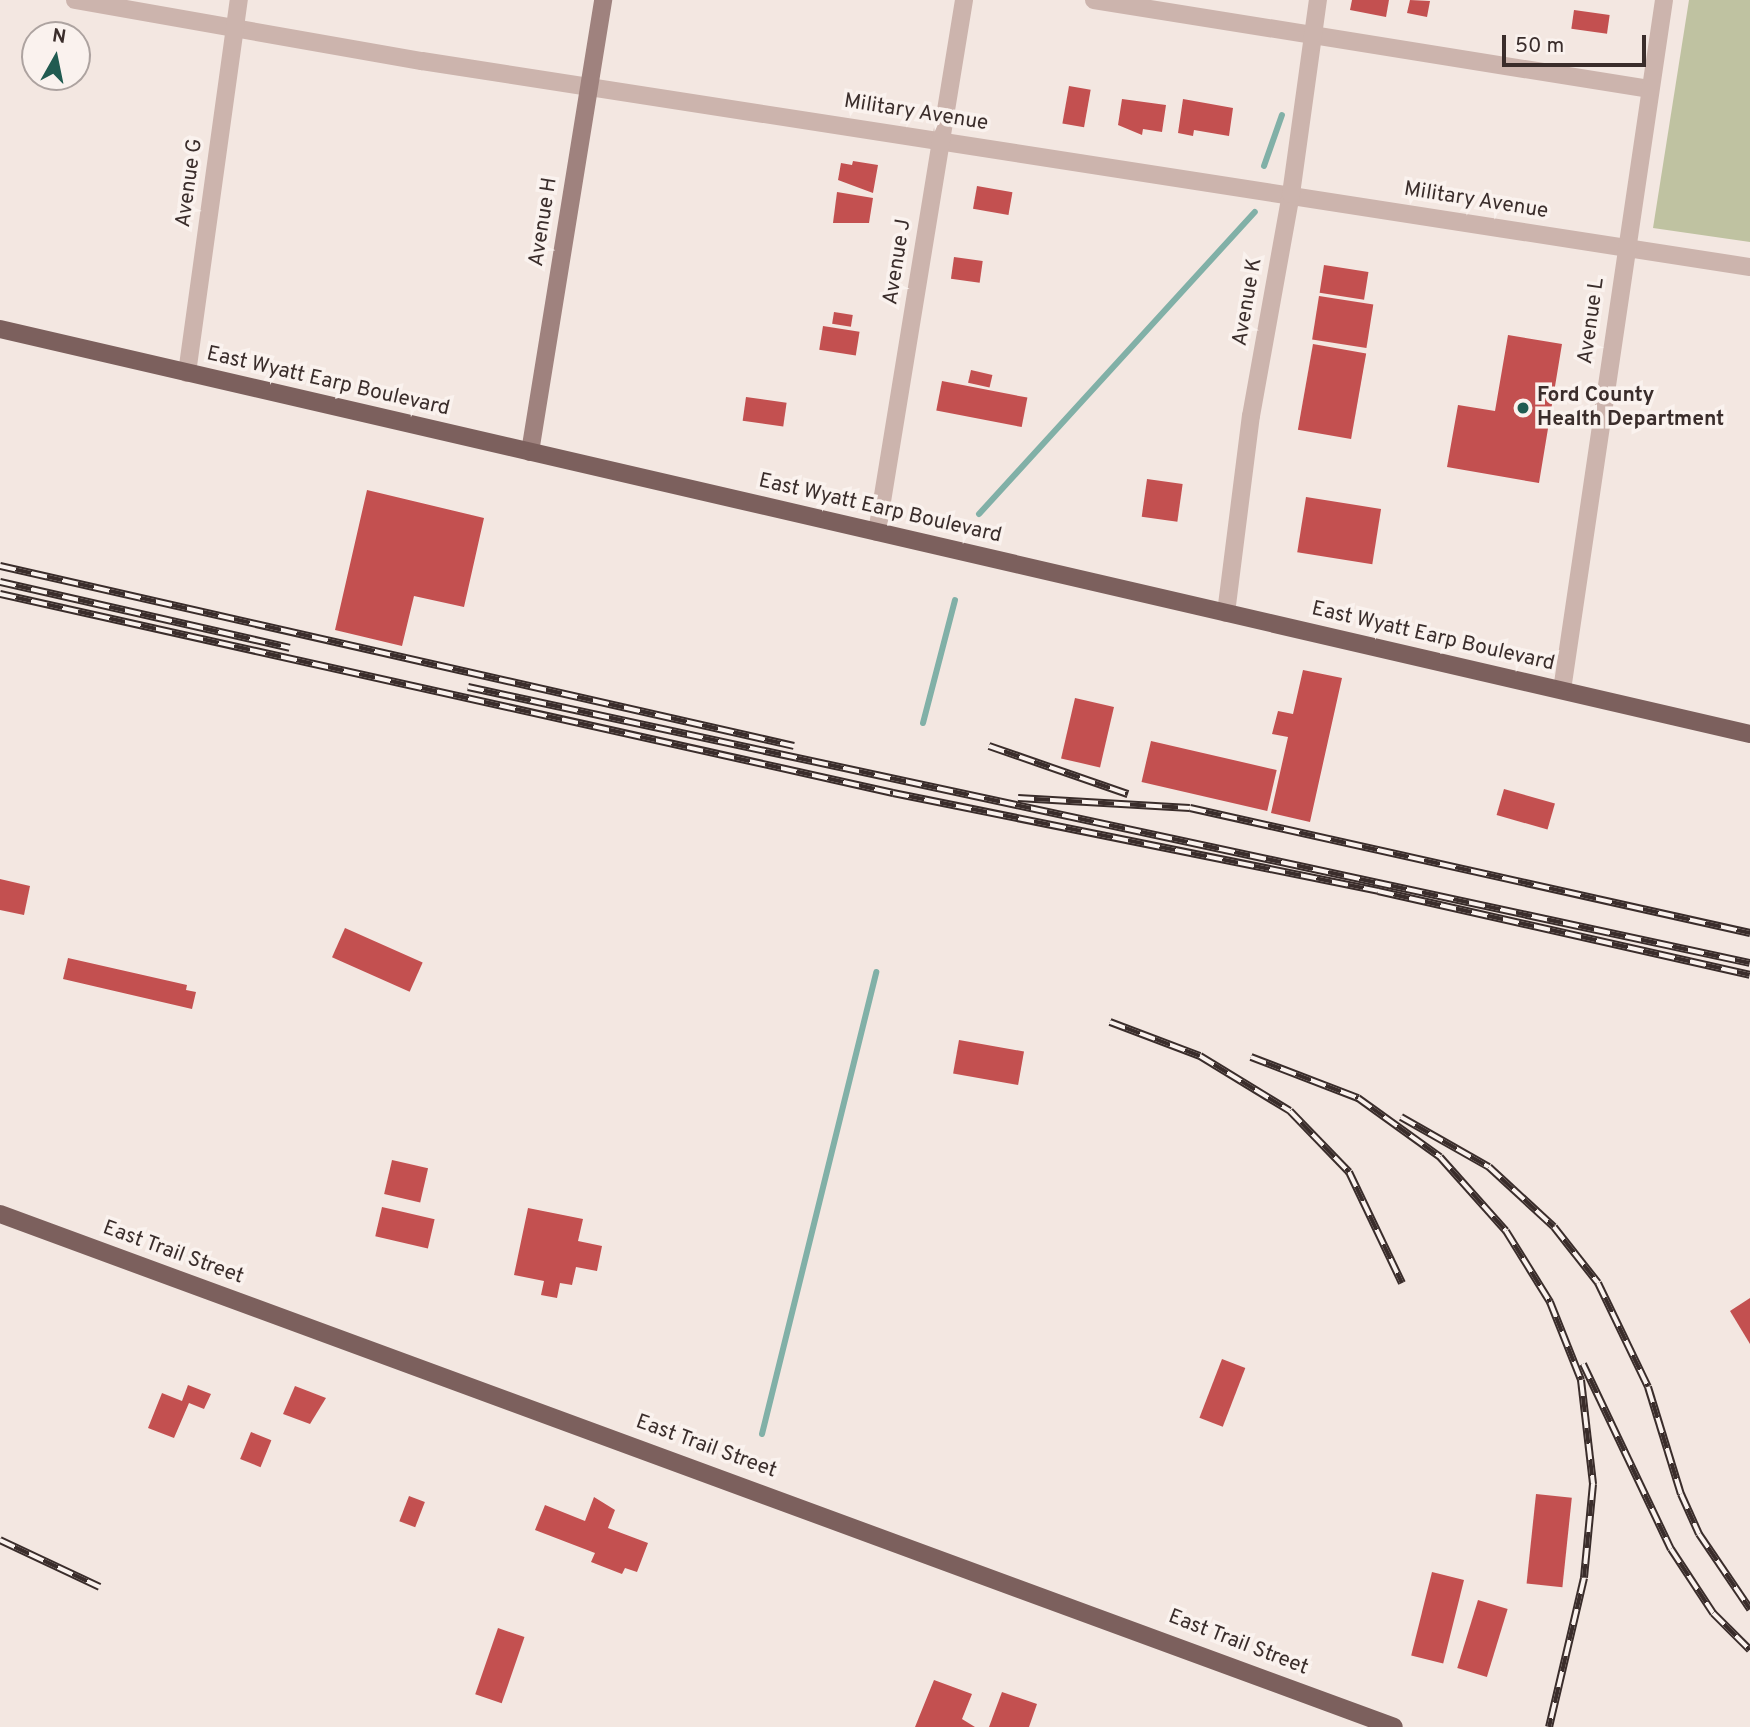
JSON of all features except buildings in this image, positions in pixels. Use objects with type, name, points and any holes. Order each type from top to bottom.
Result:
[{"type":"main road","name":"East Wyatt Earp Boulevard","points":[[0,330],[1750,734]]},
{"type":"main road","name":"East Trail Street","points":[[0,1214],[1394,1727]]},
{"type":"street","name":"Military Avenue","points":[[75,0],[1750,267]]},
{"type":"street","name":"Avenue G","points":[[187,373],[239,0]]},
{"type":"street","name":"Avenue H","points":[[530,452],[603,0]]},
{"type":"street","name":"Avenue J","points":[[877,532],[964,0]]},
{"type":"street","points":[[1094,0],[1649,89]]},
{"type":"street","name":"Avenue K","points":[[1226,613],[1251,416],[1291,194],[1318,0]]},
{"type":"street","name":"Avenue L","points":[[1562,690],[1625,247],[1664,0]]},
{"type":"green space","points":[[1689,0],[1750,0],[1750,242],[1653,228]]},
{"type":"waterway","points":[[1264,166],[1282,115]]},
{"type":"waterway","points":[[979,514],[1255,212]]},
{"type":"waterway","points":[[923,723],[955,600]]},
{"type":"waterway","points":[[762,1434],[876,972]]},
{"type":"railway","points":[[0,566],[794,746]]},
{"type":"railway","points":[[0,582],[290,648]]},
{"type":"railway","points":[[0,594],[893,793],[1378,891],[1750,975]]},
{"type":"railway","points":[[468,687],[1750,963]]},
{"type":"railway","points":[[989,746],[1128,794]]},
{"type":"railway","points":[[1018,798],[1190,808],[1750,933]]},
{"type":"railway","points":[[1110,1022],[1200,1056],[1290,1111],[1349,1172],[1402,1283]]},
{"type":"railway","points":[[1251,1057],[1358,1098],[1440,1157],[1506,1231],[1550,1302],[1581,1380],[1593,1484],[1584,1578],[1549,1727]]},
{"type":"railway","points":[[1401,1117],[1489,1167],[1554,1227],[1598,1283],[1648,1387],[1681,1494],[1699,1534],[1750,1609]]},
{"type":"railway","points":[[1583,1364],[1671,1549],[1713,1613],[1750,1650]]},
{"type":"railway","points":[[0,1540],[100,1587]]},
{"type":"place","name":"Ford County Health Department","points":[[1523,408]]}]
